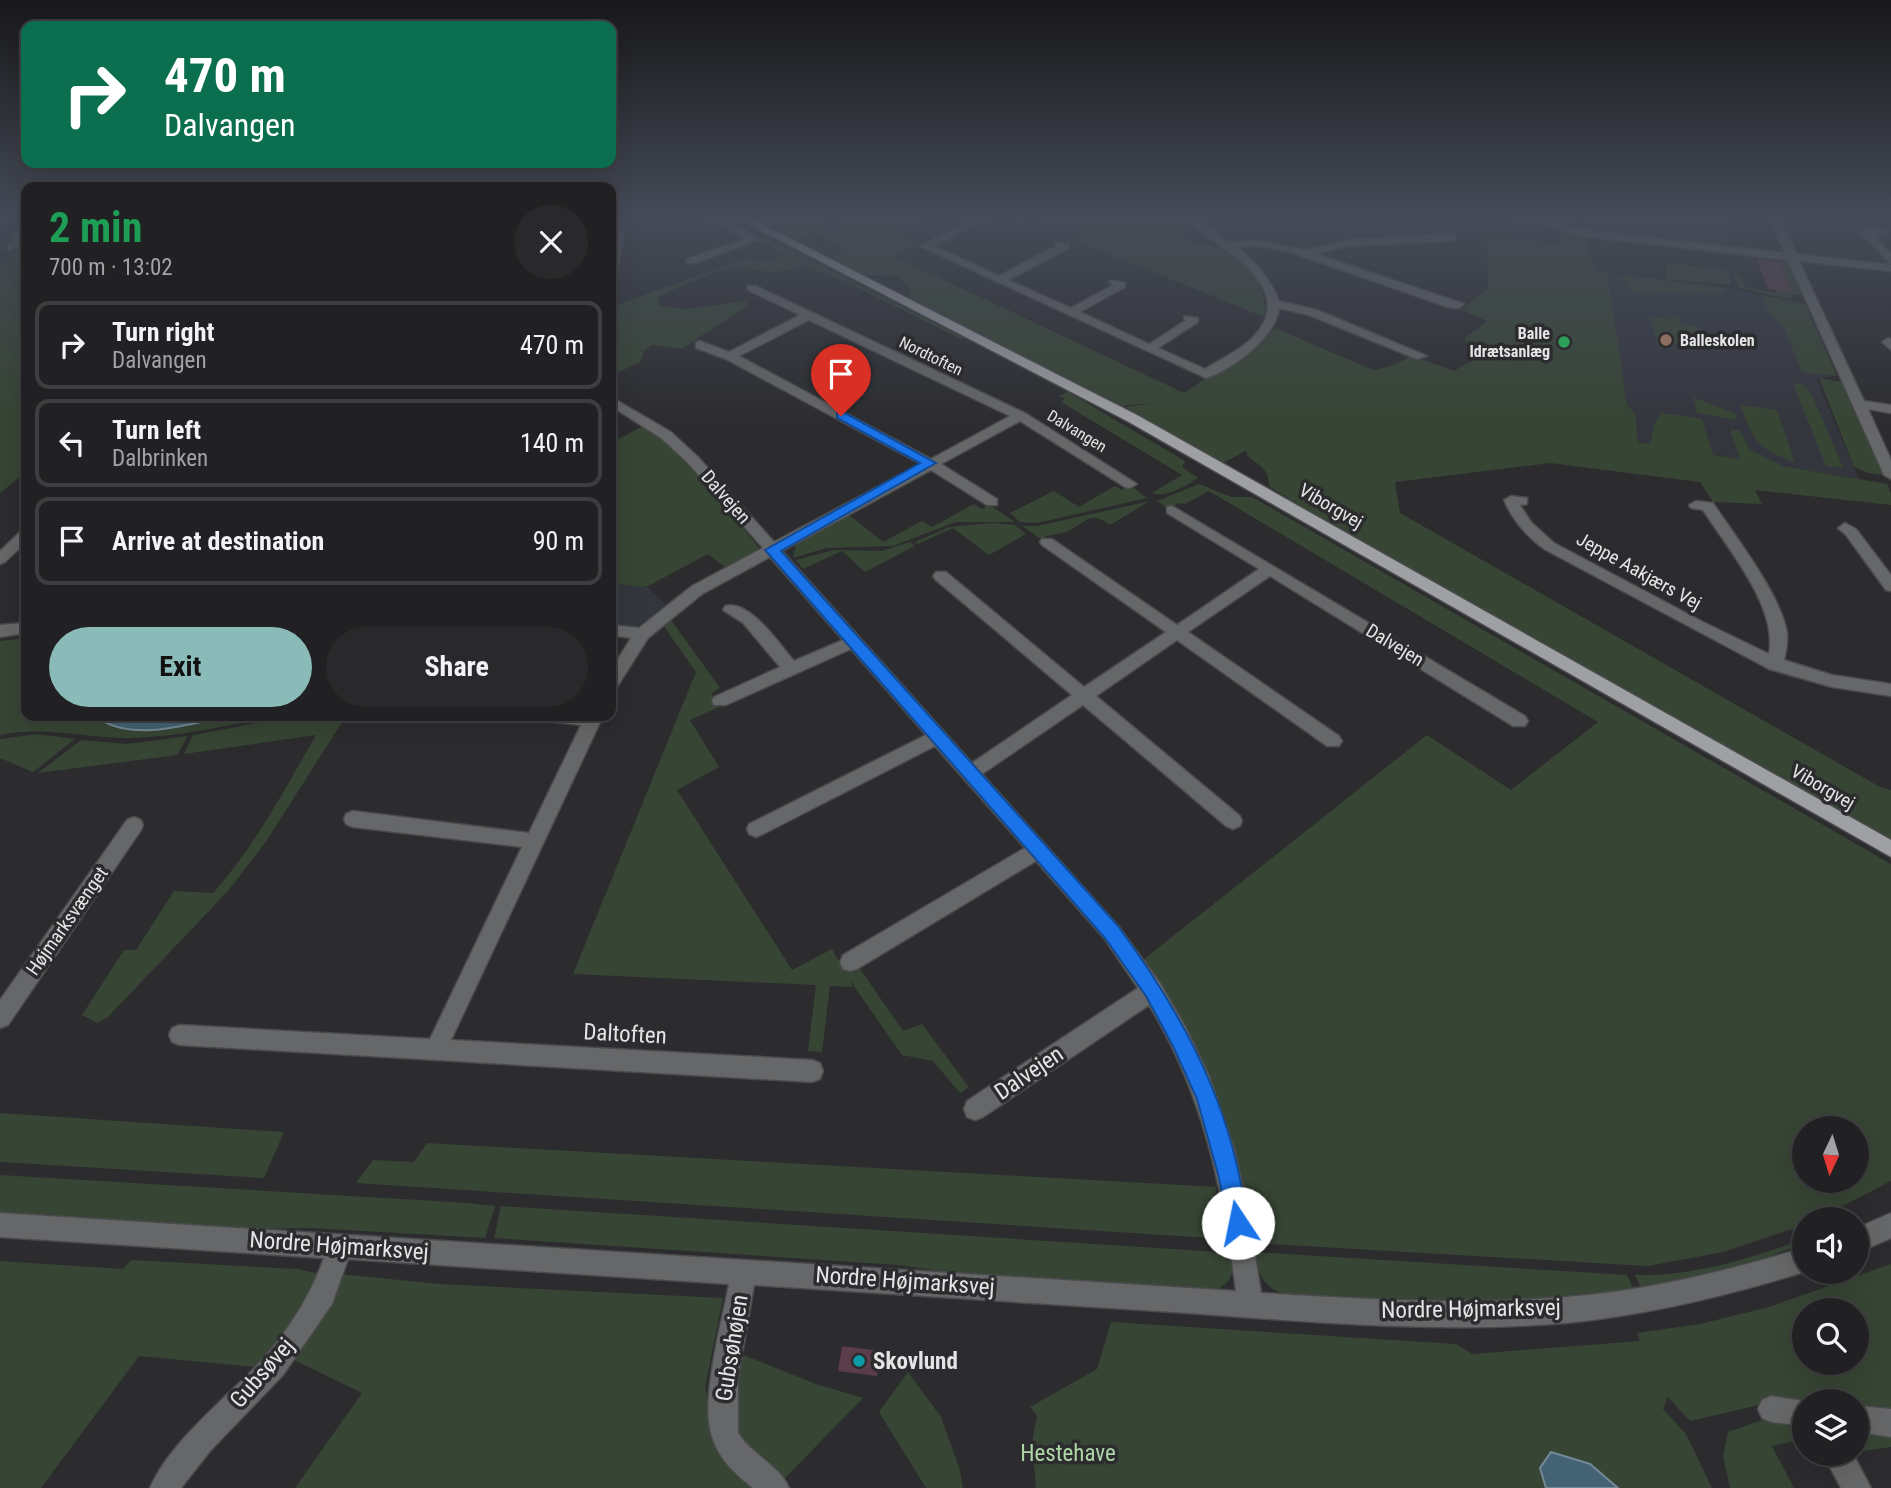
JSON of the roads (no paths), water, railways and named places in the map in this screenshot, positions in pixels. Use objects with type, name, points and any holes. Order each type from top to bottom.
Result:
[{"type":"main road","name":"Viborgvej","points":[[875,286],[1143,425],[1891,849]]},
{"type":"street","points":[[1013,286],[1206,374],[1260,338],[1269,326],[1275,303],[1269,286]]},
{"type":"street","points":[[1072,313],[1118,286]]},
{"type":"street","points":[[1400,286],[1455,306],[1458,304]]},
{"type":"street","points":[[1804,286],[1891,475]]},
{"type":"street","name":"Nordtoften","points":[[752,288],[1020,416]]},
{"type":"street","points":[[1275,303],[1313,312],[1420,356]]},
{"type":"street","points":[[730,356],[810,315]]},
{"type":"street","points":[[1150,348],[1194,320],[1188,318]]},
{"type":"street","points":[[700,345],[730,356],[929,463],[992,502]]},
{"type":"street","name":"Dalvejen","points":[[616,404],[666,435],[693,460],[1039,849],[1111,932],[1153,990],[1181,1041],[1207,1098],[1229,1174],[1250,1303]]},
{"type":"street","points":[[1858,404],[1891,409]]},
{"type":"street","name":"Dalvangen","points":[[772,550],[1020,416],[1130,484]]},
{"type":"street","name":"Jeppe Aakjærs Vej","points":[[1522,501],[1511,500],[1530,532],[1738,649],[1775,665],[1839,684],[1891,690]]},
{"type":"street","points":[[1696,505],[1708,506],[1772,611],[1779,631],[1775,665]]},
{"type":"street","name":"Dalvejen","points":[[1172,510],[1520,721]]},
{"type":"street","points":[[1845,528],[1851,531],[1891,586]]},
{"type":"street","points":[[0,559],[21,539]]},
{"type":"street","points":[[1047,542],[1333,741]]},
{"type":"street","points":[[616,675],[642,634],[697,590],[772,550]]},
{"type":"street","points":[[972,772],[1270,569]]},
{"type":"street","points":[[941,576],[1233,821]]},
{"type":"street","points":[[731,610],[749,619],[790,668]]},
{"type":"street","points":[[0,631],[21,629]]},
{"type":"street","points":[[616,631],[642,634]]},
{"type":"street","points":[[720,701],[854,641]]},
{"type":"street","points":[[436,1049],[592,721]]},
{"type":"street","points":[[756,829],[939,736]]},
{"type":"street","points":[[353,819],[535,841]]},
{"type":"street","name":"Højmarksvænget","points":[[0,1018],[134,825]]},
{"type":"street","points":[[849,962],[1039,849]]},
{"type":"street","name":"Dalvejen","points":[[975,1109],[1153,990]]},
{"type":"street","name":"Daltoften","points":[[180,1035],[811,1071]]},
{"type":"street","name":"Nordre Højmarksvej","points":[[0,1225],[1318,1309],[1490,1313],[1601,1306],[1727,1283],[1792,1264]]},
{"type":"street","points":[[1869,1235],[1891,1225]]},
{"type":"street","name":"Gubsøvej","points":[[164,1488],[200,1441],[274,1366],[323,1296],[340,1246]]},
{"type":"street","name":"Gubsøhøjen","points":[[744,1271],[722,1408],[724,1433],[735,1453],[775,1488]]},
{"type":"street","points":[[1771,1409],[1792,1412]]},
{"type":"street","points":[[1869,1420],[1891,1423]]},
{"type":"street","points":[[1844,1466],[1857,1488]]},
{"type":"water","points":[[104,721],[204,721],[159,730],[125,729]]},
{"type":"water","points":[[1551,1452],[1590,1464],[1618,1488],[1546,1488],[1540,1468]]},
{"type":"place","name":"Balleskolen","points":[[1666,340]]},
{"type":"place","name":"Balle Idrætsanlæg","points":[[1564,342]]},
{"type":"place","name":"Skovlund","points":[[859,1361]]},
{"type":"park label","name":"Hestehave","points":[[1068,1453]]}]
